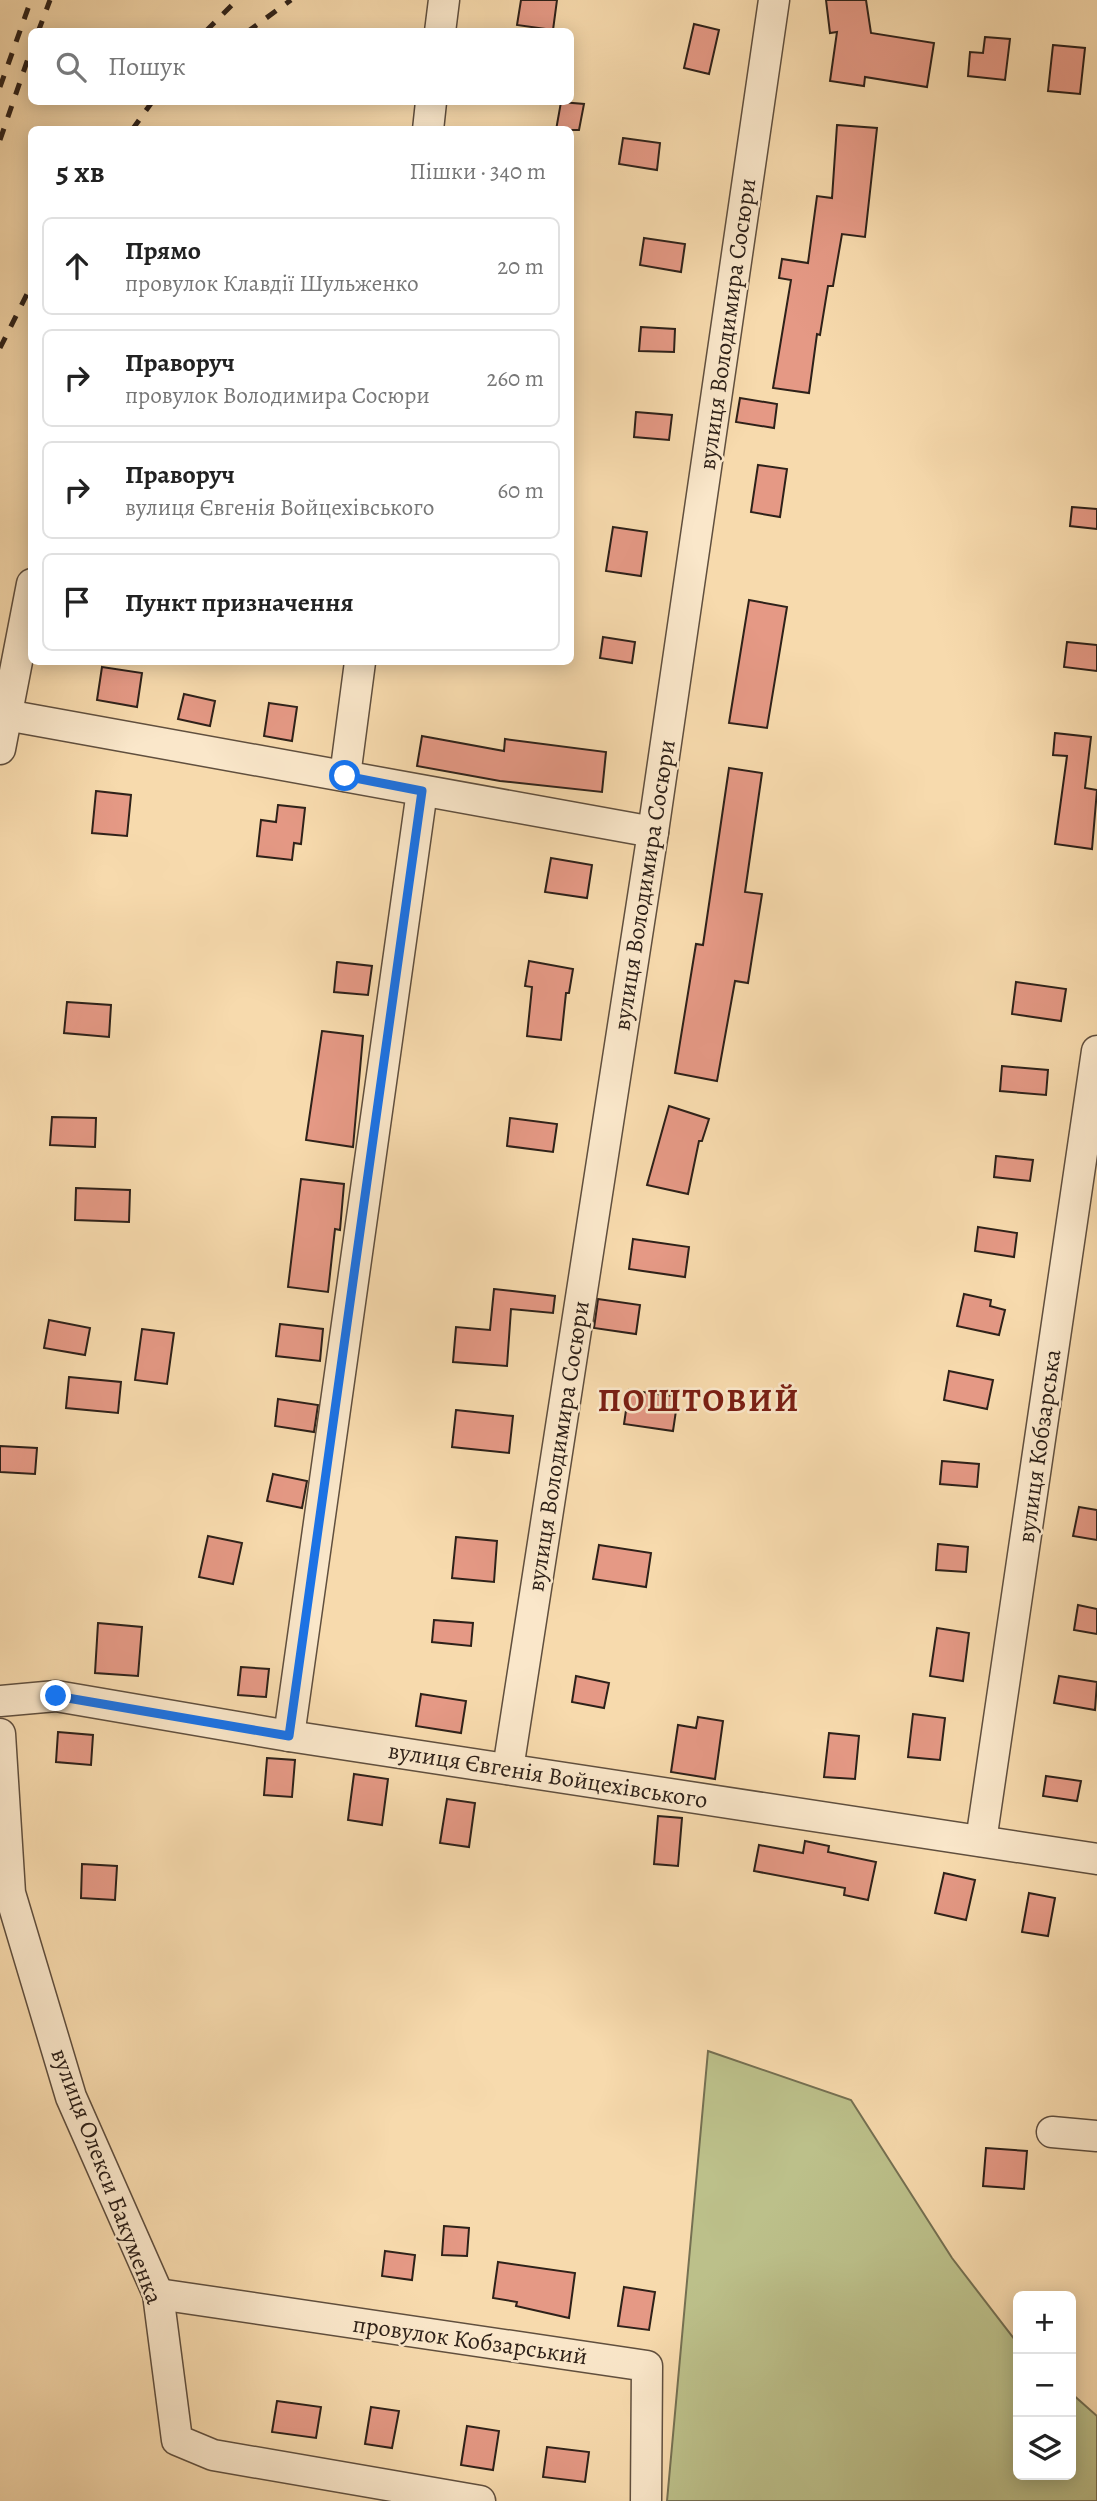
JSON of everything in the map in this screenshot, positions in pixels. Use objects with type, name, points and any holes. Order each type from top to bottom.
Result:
[{"type":"street","points":[[440,28],[444,0]]},
{"type":"street","name":"вулиця Володимира Сосюри","points":[[508,1769],[653,832],[774,0]]},
{"type":"street","points":[[428,126],[431,105]]},
{"type":"street","points":[[0,749],[28,604]]},
{"type":"street","points":[[345,776],[360,665]]},
{"type":"street","points":[[6,715],[653,832]]},
{"type":"street","points":[[289,1736],[422,791]]},
{"type":"street","name":"вулиця Кобзарська","points":[[981,1841],[1097,1051]]},
{"type":"street","name":"вулиця Євгенія Войцехівського","points":[[0,1701],[56,1696],[289,1736],[1097,1859]]},
{"type":"street","name":"вулиця Олекси Бакуменка","points":[[0,1734],[10,1893],[71,2096],[158,2294],[177,2440],[213,2455],[412,2495],[480,2501]]},
{"type":"street","points":[[1052,2132],[1097,2136]]},
{"type":"street","name":"провулок Кобзарський","points":[[158,2294],[647,2366],[646,2501]]},
{"type":"green space","points":[[708,2051],[851,2100],[952,2258],[1013,2337],[1013,2480],[1076,2480],[1076,2397],[1097,2416],[1097,2501],[667,2501]]},
{"type":"building","points":[[521,0],[557,0],[553,28],[517,25]]},
{"type":"building","points":[[826,0],[866,0],[871,33],[934,43],[927,87],[865,77],[864,86],[830,81],[837,32],[830,33]]},
{"type":"building","points":[[694,24],[719,30],[709,74],[684,68]]},
{"type":"building","points":[[985,37],[1010,39],[1005,80],[968,76],[970,52],[983,53]]},
{"type":"building","points":[[1053,45],[1085,48],[1080,94],[1048,91]]},
{"type":"building","points":[[584,104],[579,130],[574,130],[574,126],[557,126],[560,105]]},
{"type":"building","points":[[837,125],[877,128],[865,237],[842,234],[833,286],[828,286],[820,335],[817,334],[809,393],[773,388],[791,280],[779,278],[782,259],[808,263],[817,196],[832,198]]},
{"type":"building","points":[[623,138],[660,143],[657,170],[619,164]]},
{"type":"building","points":[[644,238],[685,244],[681,272],[640,265]]},
{"type":"building","points":[[641,327],[675,329],[674,352],[639,351]]},
{"type":"building","points":[[740,398],[777,404],[774,428],[736,422]]},
{"type":"building","points":[[636,412],[672,415],[669,440],[634,437]]},
{"type":"building","points":[[758,465],[787,469],[780,517],[751,512]]},
{"type":"building","points":[[1072,507],[1097,509],[1097,529],[1070,526]]},
{"type":"building","points":[[613,527],[647,532],[641,576],[606,571]]},
{"type":"building","points":[[749,600],[787,607],[767,728],[729,723]]},
{"type":"building","points":[[603,637],[635,642],[632,663],[600,658]]},
{"type":"building","points":[[1067,642],[1097,645],[1097,671],[1064,667]]},
{"type":"building","points":[[102,667],[142,673],[137,707],[97,700]]},
{"type":"building","points":[[184,694],[215,701],[210,726],[178,719]]},
{"type":"building","points":[[269,703],[297,707],[292,741],[264,736]]},
{"type":"building","points":[[1055,733],[1091,737],[1085,788],[1097,790],[1092,849],[1055,844],[1067,756],[1053,755]]},
{"type":"building","points":[[422,736],[504,751],[505,739],[606,752],[602,792],[500,781],[417,766]]},
{"type":"building","points":[[729,768],[762,773],[745,892],[762,894],[748,983],[735,981],[717,1081],[675,1073],[696,944],[703,945]]},
{"type":"building","points":[[96,791],[131,795],[127,836],[92,833]]},
{"type":"building","points":[[278,805],[305,808],[301,844],[294,843],[292,860],[257,856],[261,820],[276,822]]},
{"type":"building","points":[[551,858],[592,865],[587,898],[545,892]]},
{"type":"building","points":[[529,961],[573,969],[569,993],[566,993],[561,1040],[527,1036],[532,987],[525,986]]},
{"type":"building","points":[[337,962],[372,966],[368,995],[334,992]]},
{"type":"building","points":[[1016,982],[1066,989],[1061,1021],[1012,1014]]},
{"type":"building","points":[[67,1002],[111,1005],[109,1037],[64,1033]]},
{"type":"building","points":[[322,1031],[363,1036],[353,1147],[306,1140]]},
{"type":"building","points":[[1002,1066],[1048,1070],[1046,1095],[1000,1091]]},
{"type":"building","points":[[669,1106],[709,1119],[702,1141],[699,1141],[688,1194],[647,1185]]},
{"type":"building","points":[[52,1117],[96,1118],[95,1147],[50,1145]]},
{"type":"building","points":[[510,1118],[557,1124],[553,1152],[507,1146]]},
{"type":"building","points":[[996,1156],[1033,1160],[1030,1181],[994,1177]]},
{"type":"building","points":[[301,1179],[344,1184],[340,1230],[335,1229],[328,1292],[288,1287]]},
{"type":"building","points":[[76,1188],[130,1190],[129,1222],[75,1220]]},
{"type":"building","points":[[978,1227],[1017,1233],[1014,1257],[975,1251]]},
{"type":"building","points":[[633,1239],[689,1247],[685,1277],[629,1269]]},
{"type":"building","points":[[494,1289],[555,1296],[553,1313],[511,1309],[507,1366],[453,1362],[456,1327],[490,1330]]},
{"type":"building","points":[[964,1294],[991,1300],[990,1306],[1005,1310],[999,1335],[957,1326]]},
{"type":"building","points":[[598,1299],[640,1305],[636,1334],[594,1328]]},
{"type":"building","points":[[49,1320],[90,1328],[85,1355],[44,1348]]},
{"type":"building","points":[[280,1324],[323,1329],[320,1361],[276,1356]]},
{"type":"building","points":[[142,1329],[174,1333],[167,1384],[135,1380]]},
{"type":"building","points":[[949,1371],[993,1380],[987,1409],[944,1400]]},
{"type":"building","points":[[69,1377],[121,1382],[118,1413],[66,1408]]},
{"type":"building","points":[[629,1390],[678,1397],[673,1431],[624,1424]]},
{"type":"building","points":[[278,1399],[318,1405],[314,1432],[275,1426]]},
{"type":"building","points":[[456,1410],[513,1416],[509,1453],[452,1447]]},
{"type":"building","points":[[0,1446],[37,1448],[35,1474],[0,1472]]},
{"type":"building","points":[[942,1461],[979,1464],[977,1487],[940,1484]]},
{"type":"building","points":[[273,1474],[307,1481],[302,1508],[267,1501]]},
{"type":"building","points":[[1079,1507],[1097,1510],[1097,1540],[1073,1536]]},
{"type":"building","points":[[208,1536],[242,1543],[233,1584],[199,1577]]},
{"type":"building","points":[[456,1537],[497,1541],[494,1582],[452,1578]]},
{"type":"building","points":[[938,1544],[968,1547],[966,1572],[936,1570]]},
{"type":"building","points":[[599,1545],[651,1553],[646,1587],[593,1579]]},
{"type":"building","points":[[1078,1605],[1097,1609],[1097,1634],[1074,1630]]},
{"type":"building","points":[[434,1620],[473,1623],[471,1646],[432,1642]]},
{"type":"building","points":[[98,1623],[142,1627],[138,1676],[95,1673]]},
{"type":"building","points":[[937,1628],[969,1633],[963,1681],[930,1676]]},
{"type":"building","points":[[241,1667],[269,1669],[266,1697],[238,1695]]},
{"type":"building","points":[[576,1676],[609,1683],[604,1708],[572,1702]]},
{"type":"building","points":[[1059,1676],[1097,1682],[1095,1710],[1054,1703]]},
{"type":"building","points":[[421,1694],[466,1701],[461,1733],[416,1726]]},
{"type":"building","points":[[913,1714],[945,1718],[940,1760],[908,1757]]},
{"type":"building","points":[[698,1717],[723,1721],[715,1779],[671,1772],[678,1725],[696,1728]]},
{"type":"building","points":[[58,1732],[93,1735],[91,1765],[56,1762]]},
{"type":"building","points":[[829,1733],[859,1736],[855,1779],[824,1777]]},
{"type":"building","points":[[267,1758],[295,1760],[292,1797],[264,1795]]},
{"type":"building","points":[[354,1774],[388,1779],[382,1825],[348,1820]]},
{"type":"building","points":[[1046,1776],[1081,1781],[1077,1801],[1043,1796]]},
{"type":"building","points":[[447,1799],[475,1803],[469,1847],[440,1843]]},
{"type":"building","points":[[658,1816],[682,1818],[678,1866],[654,1864]]},
{"type":"building","points":[[805,1841],[829,1846],[828,1852],[876,1862],[868,1900],[844,1895],[845,1888],[754,1871],[759,1845],[803,1853]]},
{"type":"building","points":[[82,1864],[117,1866],[115,1900],[81,1898]]},
{"type":"building","points":[[944,1873],[975,1880],[966,1920],[935,1913]]},
{"type":"building","points":[[1029,1893],[1055,1898],[1048,1936],[1022,1932]]},
{"type":"building","points":[[986,2148],[1027,2151],[1024,2189],[983,2186]]},
{"type":"building","points":[[444,2226],[469,2228],[467,2256],[442,2255]]},
{"type":"building","points":[[385,2251],[415,2255],[412,2280],[382,2276]]},
{"type":"building","points":[[498,2262],[575,2273],[569,2318],[516,2306],[517,2302],[493,2298]]},
{"type":"building","points":[[624,2287],[655,2292],[649,2330],[618,2326]]},
{"type":"building","points":[[277,2401],[321,2407],[316,2438],[272,2432]]},
{"type":"building","points":[[371,2407],[399,2411],[392,2448],[365,2444]]},
{"type":"building","points":[[467,2426],[499,2431],[493,2470],[461,2465]]},
{"type":"building","points":[[547,2447],[589,2452],[585,2482],[543,2477]]},
{"type":"railway","points":[[0,87],[31,0]]},
{"type":"railway","points":[[40,28],[50,0]]},
{"type":"railway","points":[[209,28],[237,0]]},
{"type":"railway","points":[[252,28],[291,0]]},
{"type":"railway","points":[[0,140],[28,59]]},
{"type":"railway","points":[[135,126],[150,105]]},
{"type":"railway","points":[[0,348],[28,292]]},
{"type":"district","name":"ПОШТОВИЙ","points":[[699,1400]]},
{"type":"route","points":[[56,1696],[289,1736],[422,791],[345,776]]}]
